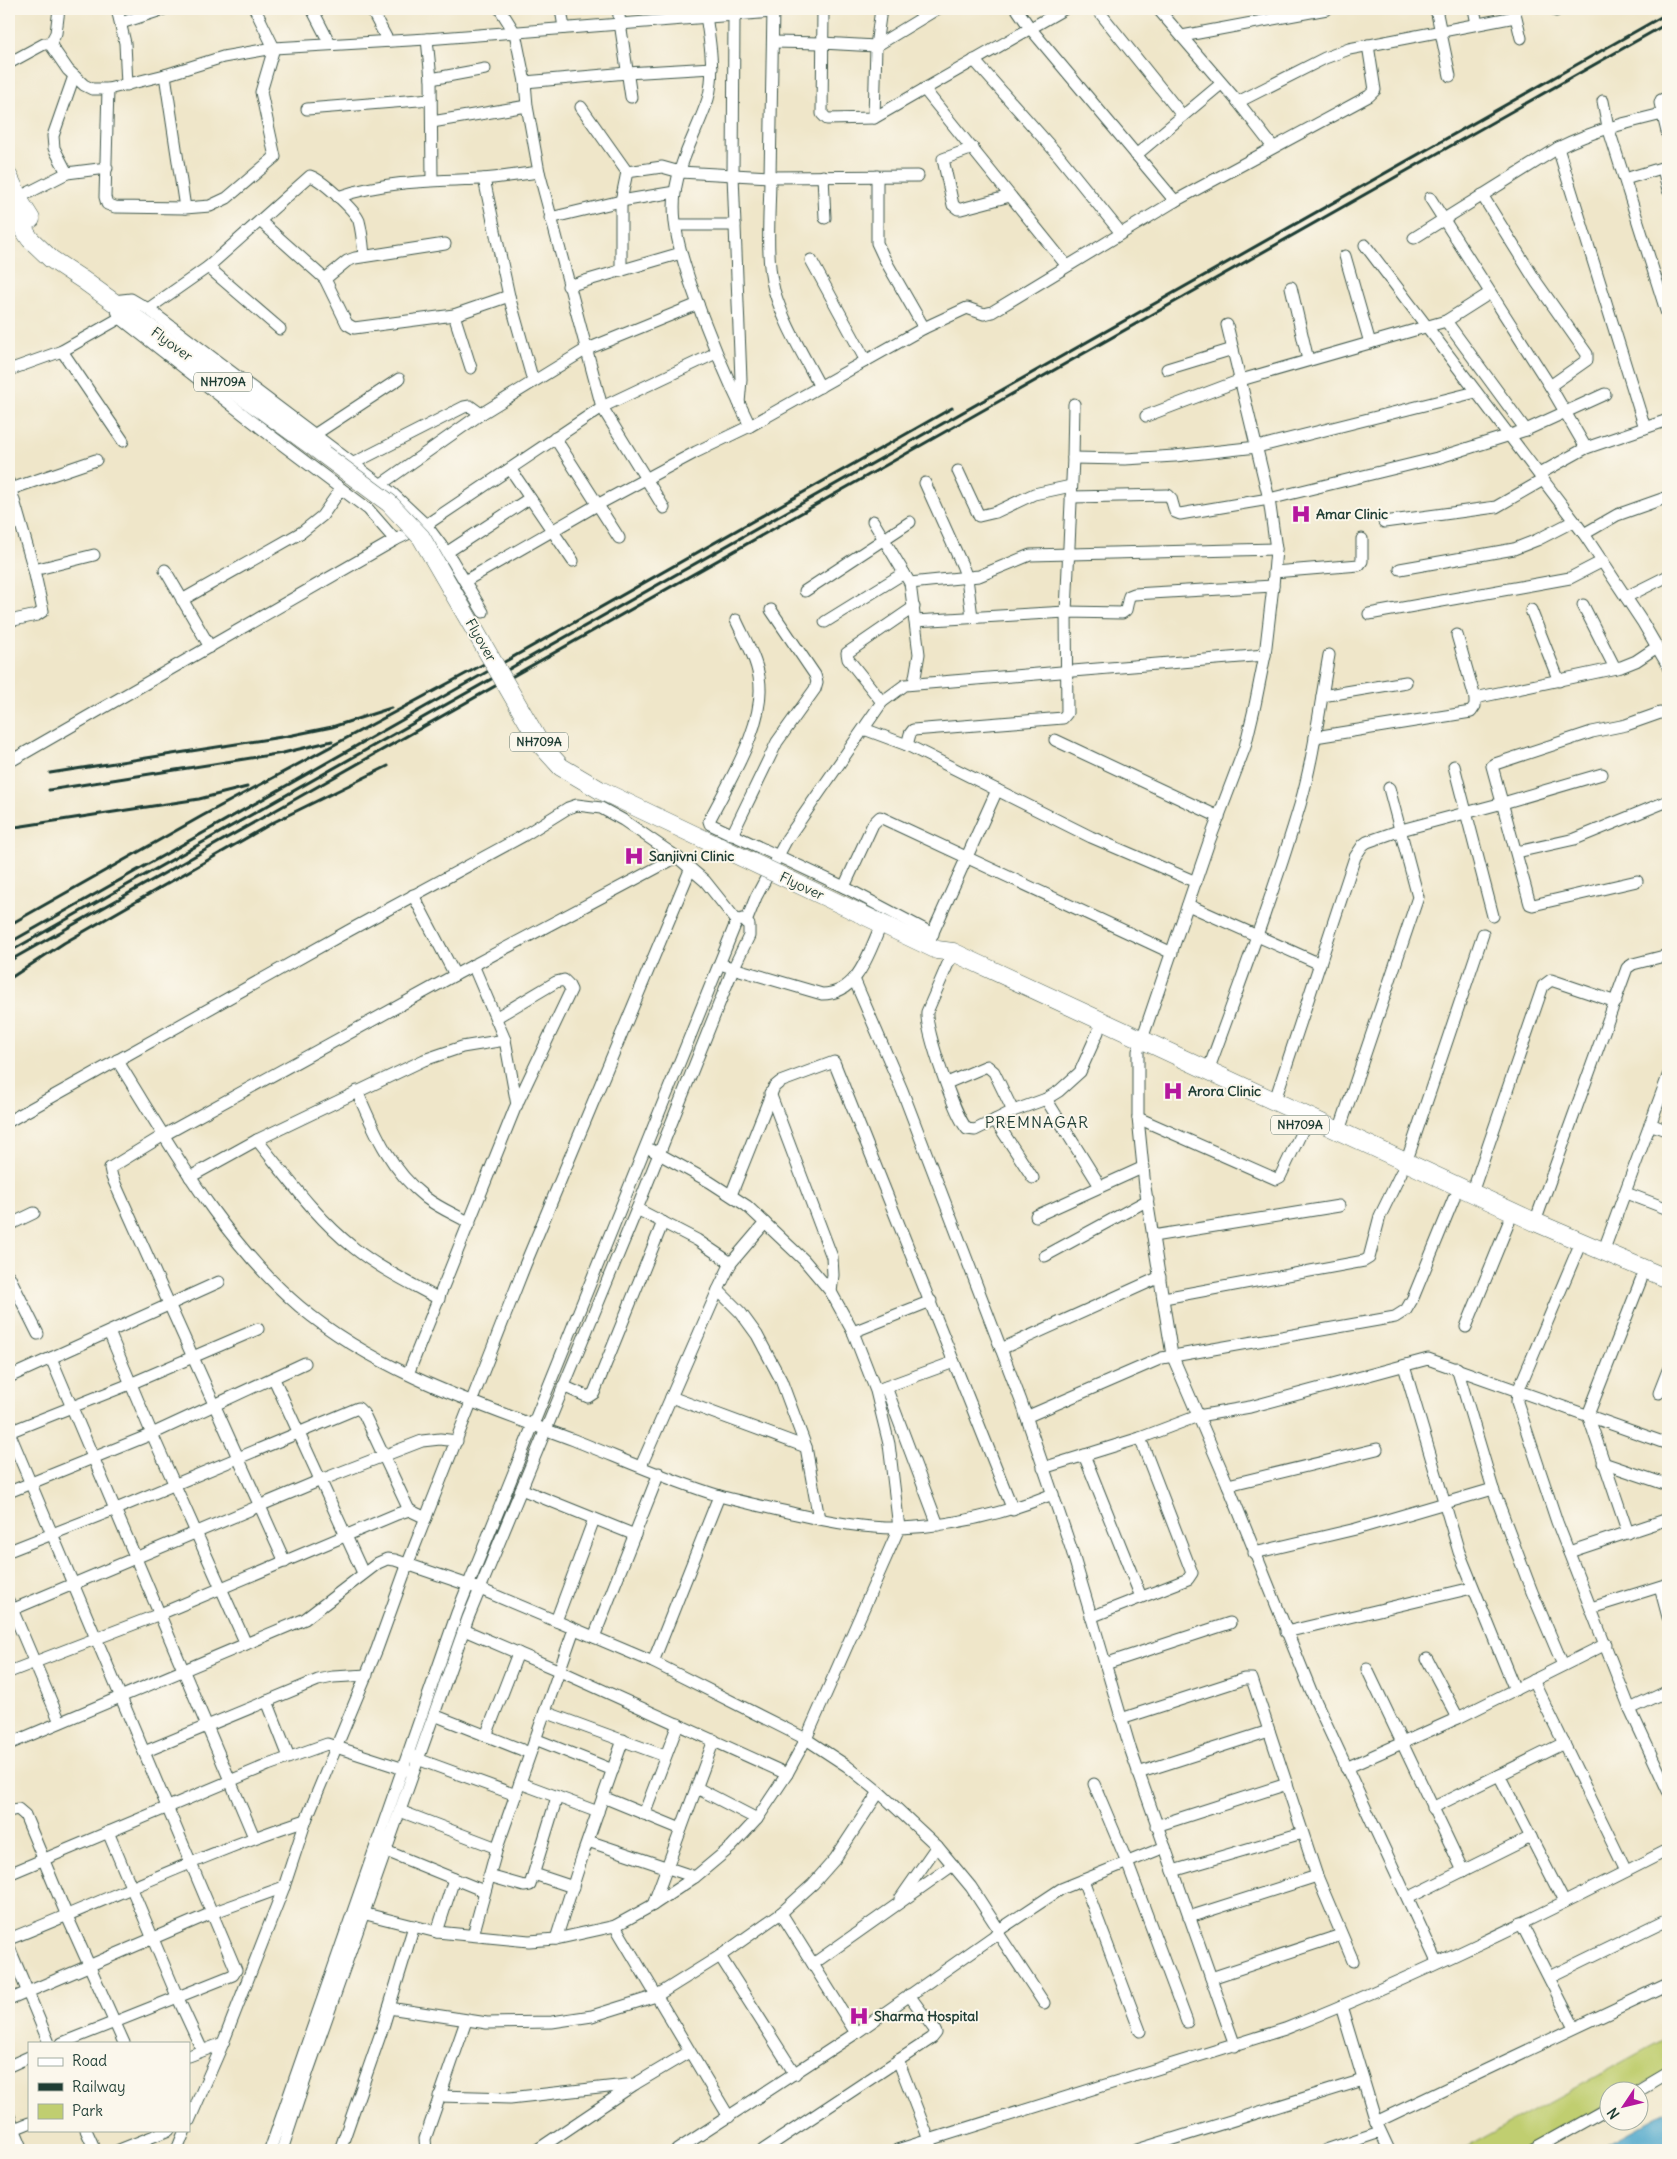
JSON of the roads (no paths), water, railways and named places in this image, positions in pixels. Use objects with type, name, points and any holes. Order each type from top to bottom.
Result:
[{"type":"highway","name":"NH709A","points":[[9,177],[13,202],[30,239],[51,259],[83,280],[119,310]]},
{"type":"highway","name":"Flyover","points":[[119,310],[389,503],[421,537],[541,745],[560,767],[600,790],[882,923]]},
{"type":"highway","name":"NH709A","points":[[882,923],[939,948],[1304,1127],[1404,1168],[1472,1193],[1535,1222],[1579,1248],[1668,1292]]},
{"type":"highway","name":"NH709A","points":[[939,948],[1098,1032],[1208,1071],[1275,1100],[1339,1132],[1454,1198],[1509,1222],[1579,1248],[1603,1252],[1668,1279]]},
{"type":"street","points":[[50,44],[56,33],[58,9]]},
{"type":"street","points":[[117,9],[125,43],[127,85]]},
{"type":"street","points":[[121,23],[164,9]]},
{"type":"street","points":[[108,89],[105,197],[109,206],[202,208],[227,198],[275,158],[261,92],[274,48],[255,9]]},
{"type":"street","points":[[312,9],[330,44]]},
{"type":"street","points":[[371,9],[388,41]]},
{"type":"street","points":[[500,9],[515,32],[525,82],[538,172],[602,407],[664,508]]},
{"type":"street","points":[[561,9],[564,28]]},
{"type":"street","points":[[618,9],[631,97]]},
{"type":"street","points":[[823,9],[822,111],[827,119],[874,118],[1064,9]]},
{"type":"street","points":[[874,118],[876,46],[881,9]]},
{"type":"street","points":[[773,42],[876,46],[937,9]]},
{"type":"street","points":[[1017,9],[1030,28],[1175,201]]},
{"type":"street","points":[[1097,9],[1182,115]]},
{"type":"street","points":[[1158,9],[1238,102],[1273,147]]},
{"type":"street","points":[[1182,36],[1267,15],[1327,9]]},
{"type":"street","points":[[1436,9],[1450,76]]},
{"type":"street","points":[[1474,9],[1477,24]]},
{"type":"street","points":[[50,44],[74,76],[88,87],[108,89],[165,75],[223,57],[274,48],[427,40],[621,24],[672,14],[731,14],[773,10],[770,110],[770,256],[774,291],[791,332],[820,387]]},
{"type":"street","points":[[706,13],[712,68],[708,99],[680,172],[675,192],[676,225],[681,253],[716,353],[750,426]]},
{"type":"street","points":[[1238,102],[1325,58],[1368,45],[1477,24],[1514,13],[1521,38]]},
{"type":"street","points":[[731,14],[733,175],[741,380],[739,403]]},
{"type":"street","points":[[427,40],[431,79],[432,180]]},
{"type":"street","points":[[9,63],[44,44],[50,44]]},
{"type":"street","points":[[465,581],[597,504],[750,426],[924,328],[965,309],[984,314],[992,312],[1175,201],[1374,93],[1376,90],[1368,45]]},
{"type":"street","points":[[974,60],[1059,156],[1120,233]]},
{"type":"street","points":[[431,79],[485,68]]},
{"type":"street","points":[[525,82],[712,68]]},
{"type":"street","points":[[165,75],[185,208]]},
{"type":"street","points":[[67,173],[54,148],[53,136],[74,76]]},
{"type":"street","points":[[1136,155],[1221,84]]},
{"type":"street","points":[[924,89],[1067,266]]},
{"type":"street","points":[[1668,97],[1660,101],[1668,132]]},
{"type":"street","points":[[307,109],[431,99]]},
{"type":"street","points":[[1603,101],[1608,126],[1625,179],[1665,294],[1668,318]]},
{"type":"street","points":[[432,122],[527,106]]},
{"type":"street","points":[[581,107],[627,172],[621,201],[621,271]]},
{"type":"street","points":[[1414,238],[1558,148],[1582,136],[1608,126],[1662,114]]},
{"type":"street","points":[[973,148],[943,159],[953,205],[961,209],[1010,196]]},
{"type":"street","points":[[1558,148],[1645,428]]},
{"type":"street","points":[[627,172],[662,167],[680,172],[733,175],[918,176]]},
{"type":"street","points":[[1625,179],[1665,167],[1668,190]]},
{"type":"street","points":[[13,202],[67,173],[107,168]]},
{"type":"street","points":[[338,198],[373,187],[432,180],[484,179],[538,172]]},
{"type":"street","points":[[148,309],[208,267],[310,176],[323,184],[358,219],[364,256]]},
{"type":"street","points":[[823,176],[825,218]]},
{"type":"street","points":[[876,176],[878,242],[884,258],[924,328]]},
{"type":"street","points":[[484,179],[509,296],[533,381]]},
{"type":"street","points":[[550,218],[621,201],[675,192]]},
{"type":"street","points":[[1482,195],[1537,283],[1587,354],[1587,360],[1550,386]]},
{"type":"street","points":[[1430,198],[1550,386],[1586,448]]},
{"type":"street","points":[[260,221],[325,279],[347,324],[354,328],[454,315],[509,296]]},
{"type":"street","points":[[676,225],[735,225]]},
{"type":"street","points":[[325,279],[347,261],[364,256],[445,244]]},
{"type":"street","points":[[1365,245],[1584,534],[1668,666]]},
{"type":"street","points":[[568,286],[681,253]]},
{"type":"street","points":[[1346,256],[1370,343]]},
{"type":"street","points":[[812,260],[866,361]]},
{"type":"street","points":[[208,267],[280,329]]},
{"type":"street","points":[[1291,288],[1308,360]]},
{"type":"street","points":[[1146,416],[1241,380],[1446,320],[1490,293]]},
{"type":"street","points":[[10,367],[62,351],[119,310],[131,299],[148,309],[380,485],[426,525],[446,552],[483,612]]},
{"type":"street","points":[[380,485],[481,414],[585,350],[698,304]]},
{"type":"street","points":[[119,310],[275,440],[368,509],[395,540]]},
{"type":"street","points":[[454,315],[471,368]]},
{"type":"street","points":[[1446,320],[1526,430]]},
{"type":"street","points":[[1227,325],[1270,499],[1276,548],[1273,586],[1265,655],[1256,705],[1245,746],[1140,1046],[1138,1118],[1148,1200],[1172,1356],[1228,1485],[1286,1632],[1346,1768],[1408,1898],[1436,1962]]},
{"type":"street","points":[[1167,368],[1233,349]]},
{"type":"street","points":[[62,351],[123,441]]},
{"type":"street","points":[[9,762],[395,540],[426,525],[511,470],[602,407],[716,353]]},
{"type":"street","points":[[314,435],[399,379]]},
{"type":"street","points":[[1073,458],[1125,459],[1175,456],[1257,447],[1476,392]]},
{"type":"street","points":[[958,471],[979,516],[996,512],[1034,494],[1071,492],[1168,495],[1171,498],[1175,512],[1180,514],[1270,499],[1437,458],[1526,430],[1605,394]]},
{"type":"street","points":[[907,746],[913,730],[1064,717],[1067,713],[1066,612],[1074,404]]},
{"type":"street","points":[[352,464],[464,407],[470,406],[481,414]]},
{"type":"street","points":[[1384,522],[1496,507],[1586,448],[1668,420]]},
{"type":"street","points":[[555,438],[619,538]]},
{"type":"street","points":[[9,621],[37,615],[43,611],[34,570],[10,486],[96,460]]},
{"type":"street","points":[[511,470],[573,561]]},
{"type":"street","points":[[925,483],[956,550],[966,578],[972,617]]},
{"type":"street","points":[[182,600],[302,532],[322,516],[341,489]]},
{"type":"street","points":[[1584,534],[1617,515],[1668,497]]},
{"type":"street","points":[[446,552],[530,498]]},
{"type":"street","points":[[873,521],[907,578],[914,607],[919,654],[914,683]]},
{"type":"street","points":[[1400,569],[1514,549],[1537,540],[1574,521]]},
{"type":"street","points":[[9,526],[21,522]]},
{"type":"street","points":[[805,591],[910,522]]},
{"type":"street","points":[[1274,572],[1359,565],[1362,561],[1362,539]]},
{"type":"street","points":[[824,622],[907,578],[966,578],[989,573],[1030,555],[1276,548]]},
{"type":"street","points":[[34,570],[94,555]]},
{"type":"street","points":[[1369,614],[1570,578],[1603,562]]},
{"type":"street","points":[[165,570],[210,647]]},
{"type":"street","points":[[1626,598],[1668,577]]},
{"type":"street","points":[[915,622],[1066,612],[1122,613],[1126,610],[1129,596],[1134,594],[1273,586]]},
{"type":"street","points":[[1583,605],[1615,668]]},
{"type":"street","points":[[882,702],[848,659],[847,653],[914,607]]},
{"type":"street","points":[[732,835],[777,742],[815,689],[817,682],[815,675],[771,610]]},
{"type":"street","points":[[1531,610],[1559,681]]},
{"type":"street","points":[[736,620],[756,666],[760,688],[757,720],[709,821],[712,826],[844,887],[939,948]]},
{"type":"street","points":[[1315,736],[1468,713],[1475,706],[1474,698],[1457,635]]},
{"type":"street","points":[[1474,698],[1615,668],[1636,661],[1657,647]]},
{"type":"street","points":[[270,2150],[359,1913],[409,1770],[457,1613],[720,964],[776,856],[882,702],[901,688],[914,683],[1265,655]]},
{"type":"street","points":[[1208,1071],[1300,804],[1315,736],[1329,656]]},
{"type":"street","points":[[1322,696],[1406,682]]},
{"type":"street","points":[[1637,881],[1531,905],[1528,901],[1517,852],[1492,768],[1495,764],[1592,732],[1626,725],[1660,714]]},
{"type":"street","points":[[864,729],[907,746],[1091,837],[1196,882]]},
{"type":"street","points":[[1055,740],[1219,817]]},
{"type":"street","points":[[1454,766],[1493,916]]},
{"type":"street","points":[[1275,1100],[1359,850],[1368,842],[1401,830],[1465,814],[1602,774]]},
{"type":"street","points":[[1339,1132],[1417,904],[1418,893],[1389,788]]},
{"type":"street","points":[[997,790],[968,858],[939,948],[926,1019],[931,1041],[947,1084],[967,1129],[975,1130],[1013,1111],[1046,1099],[1069,1084],[1080,1072],[1098,1032]]},
{"type":"street","points":[[1517,852],[1575,839],[1668,801]]},
{"type":"street","points":[[9,1121],[523,836],[568,808],[577,805],[601,808],[624,820],[677,857],[705,882],[742,922],[749,925],[749,936],[733,969],[658,1152],[637,1209],[480,1589],[434,1716],[413,1758]]},
{"type":"street","points":[[844,887],[873,824],[879,817],[1172,953]]},
{"type":"street","points":[[285,1562],[110,1172],[110,1168],[164,1135],[455,974],[677,857]]},
{"type":"street","points":[[190,2119],[223,2043],[284,1887],[306,1820],[367,1676],[408,1562],[473,1402],[525,1265],[690,870]]},
{"type":"street","points":[[413,896],[455,974]]},
{"type":"street","points":[[1188,905],[1320,964]]},
{"type":"street","points":[[720,964],[822,994],[832,994],[843,990],[854,979],[861,969],[882,923]]},
{"type":"street","points":[[1164,1298],[1364,1261],[1369,1258],[1380,1216],[1404,1168],[1482,934]]},
{"type":"street","points":[[1535,1222],[1629,966],[1668,955]]},
{"type":"street","points":[[473,965],[497,1017],[505,1040],[516,1105]]},
{"type":"street","points":[[854,979],[902,1090],[1026,1417],[1053,1494],[1138,1773],[1235,2046]]},
{"type":"street","points":[[408,1374],[516,1105],[571,990],[564,980],[556,982],[497,1017]]},
{"type":"street","points":[[1472,1193],[1543,986],[1551,980],[1616,1002]]},
{"type":"street","points":[[190,1177],[257,1140],[357,1091],[444,1052],[505,1040]]},
{"type":"street","points":[[117,1060],[190,1177],[238,1243],[300,1307],[373,1356],[408,1374],[473,1402],[719,1496],[819,1519],[899,1528],[938,1525],[963,1522],[1013,1510],[1053,1494]]},
{"type":"street","points":[[731,1195],[770,1093],[780,1082],[831,1061],[835,1063],[1013,1510]]},
{"type":"street","points":[[947,1084],[987,1066],[994,1072],[1013,1111]]},
{"type":"street","points":[[1603,1252],[1668,1076]]},
{"type":"street","points":[[357,1091],[378,1140],[392,1163],[427,1199],[470,1222]]},
{"type":"street","points":[[770,1093],[832,1257],[833,1275],[831,1292]]},
{"type":"street","points":[[1046,1099],[1100,1186]]},
{"type":"street","points":[[1138,1118],[1274,1179],[1280,1177],[1304,1127]]},
{"type":"street","points":[[996,1120],[1033,1178]]},
{"type":"street","points":[[1650,1124],[1668,1131]]},
{"type":"street","points":[[257,1140],[310,1205],[352,1247],[375,1264],[439,1299]]},
{"type":"street","points":[[646,1147],[658,1152],[747,1206],[804,1260],[831,1292],[881,1389],[938,1525]]},
{"type":"street","points":[[1036,1216],[1144,1167]]},
{"type":"street","points":[[1626,1193],[1668,1210]]},
{"type":"street","points":[[1026,1417],[1154,1360],[1395,1317],[1406,1310],[1413,1298],[1454,1198]]},
{"type":"street","points":[[1046,1256],[1148,1200]]},
{"type":"street","points":[[1153,1236],[1339,1206]]},
{"type":"street","points":[[637,1209],[697,1240],[731,1263]]},
{"type":"street","points":[[9,1225],[34,1213]]},
{"type":"street","points":[[563,1386],[588,1398],[594,1393],[664,1222]]},
{"type":"street","points":[[1466,1327],[1509,1222]]},
{"type":"street","points":[[641,1466],[731,1263],[764,1223]]},
{"type":"street","points":[[1579,1248],[1518,1391],[1517,1402],[1569,1552],[1630,1709],[1668,1791]]},
{"type":"street","points":[[9,1276],[38,1334]]},
{"type":"street","points":[[1001,1349],[1160,1277]]},
{"type":"street","points":[[1628,1534],[1588,1415],[1641,1280]]},
{"type":"street","points":[[9,1377],[219,1282]]},
{"type":"street","points":[[718,1290],[741,1313],[769,1355],[781,1380],[806,1447],[819,1519]]},
{"type":"street","points":[[853,1332],[931,1301]]},
{"type":"street","points":[[64,2042],[114,2020],[233,1975],[236,1970],[53,1532],[9,1432],[72,1408],[258,1329]]},
{"type":"street","points":[[109,1332],[130,1384],[246,1644]]},
{"type":"street","points":[[51,1358],[254,1837]]},
{"type":"street","points":[[1044,1468],[1140,1438],[1198,1416],[1250,1407],[1428,1359],[1668,1444]]},
{"type":"street","points":[[881,1389],[954,1362]]},
{"type":"street","points":[[9,1492],[152,1434],[306,1363]]},
{"type":"street","points":[[1404,1366],[1444,1505],[1472,1588],[1515,1690]]},
{"type":"street","points":[[1457,1368],[1493,1489],[1532,1592],[1563,1665]]},
{"type":"street","points":[[1658,1393],[1668,1370]]},
{"type":"street","points":[[274,1379],[363,1573]]},
{"type":"street","points":[[359,1913],[437,1932],[529,1941],[556,1939],[615,1926],[653,1905],[695,1877],[731,1848],[757,1819],[787,1774],[806,1738],[899,1528],[881,1389]]},
{"type":"street","points":[[671,1397],[806,1447]]},
{"type":"street","points":[[9,1551],[53,1532],[116,1509],[174,1483],[239,1459],[358,1408],[364,1414],[409,1510],[426,1518]]},
{"type":"street","points":[[1091,1617],[1188,1579],[1192,1573],[1140,1438]]},
{"type":"street","points":[[60,1722],[10,1608],[74,1584],[321,1480],[430,1439],[457,1441]]},
{"type":"street","points":[[1228,1485],[1377,1449]]},
{"type":"street","points":[[1084,1455],[1141,1597]]},
{"type":"street","points":[[1603,1463],[1668,1485]]},
{"type":"street","points":[[594,1637],[659,1473]]},
{"type":"street","points":[[521,1489],[635,1535]]},
{"type":"street","points":[[1254,1553],[1356,1529],[1444,1505],[1493,1489]]},
{"type":"street","points":[[653,1662],[719,1496]]},
{"type":"street","points":[[9,1672],[160,1614],[409,1510]]},
{"type":"street","points":[[556,1621],[594,1518]]},
{"type":"street","points":[[1569,1552],[1628,1534],[1668,1519]]},
{"type":"street","points":[[9,1744],[122,1698],[304,1619],[363,1573],[387,1559],[408,1562],[469,1584],[653,1662],[806,1738],[847,1766],[879,1792],[937,1846],[953,1865],[1044,2003]]},
{"type":"street","points":[[1591,1608],[1664,1585],[1668,1617]]},
{"type":"street","points":[[1286,1632],[1472,1588]]},
{"type":"street","points":[[1105,1664],[1230,1623]]},
{"type":"street","points":[[473,1935],[497,1848],[574,1629]]},
{"type":"street","points":[[464,1630],[560,1670],[787,1774]]},
{"type":"street","points":[[1346,1768],[1458,1718],[1606,1644]]},
{"type":"street","points":[[486,1736],[518,1653]]},
{"type":"street","points":[[1427,1659],[1458,1718]]},
{"type":"street","points":[[1367,1669],[1463,1871]]},
{"type":"street","points":[[144,1752],[206,1725],[325,1678],[367,1676]]},
{"type":"street","points":[[1121,1719],[1250,1678],[1255,1684],[1317,1876],[1341,1935],[1354,1961]]},
{"type":"street","points":[[1533,1680],[1626,1871]]},
{"type":"street","points":[[1630,1709],[1668,1691]]},
{"type":"street","points":[[267,1701],[289,1757]]},
{"type":"street","points":[[545,1712],[665,1756]]},
{"type":"street","points":[[434,1716],[530,1753]]},
{"type":"street","points":[[644,1814],[678,1724]]},
{"type":"street","points":[[1138,1773],[1270,1731]]},
{"type":"street","points":[[535,1739],[613,1770]]},
{"type":"street","points":[[556,1939],[623,1740]]},
{"type":"street","points":[[653,1905],[714,1740]]},
{"type":"street","points":[[1432,1808],[1564,1743]]},
{"type":"street","points":[[9,1874],[230,1781],[327,1744],[409,1770]]},
{"type":"street","points":[[413,1758],[516,1795]]},
{"type":"street","points":[[282,2150],[359,1913],[386,1851],[400,1811],[409,1770]]},
{"type":"street","points":[[1499,1775],[1564,1902]]},
{"type":"street","points":[[520,1783],[598,1812]]},
{"type":"street","points":[[1094,1784],[1127,1862],[1187,2022]]},
{"type":"street","points":[[1156,1826],[1287,1784]]},
{"type":"street","points":[[697,1788],[757,1819]]},
{"type":"street","points":[[389,2008],[466,2021],[510,2024],[552,2022],[592,2016],[656,1996],[720,1956],[781,1913],[825,1872],[879,1792]]},
{"type":"street","points":[[489,1876],[528,1886],[534,1874],[557,1797]]},
{"type":"street","points":[[603,1797],[681,1830]]},
{"type":"street","points":[[9,1811],[18,1809],[25,1815],[67,1916],[124,2042]]},
{"type":"street","points":[[400,1811],[497,1848]]},
{"type":"street","points":[[9,1939],[191,1862],[254,1837],[306,1820]]},
{"type":"street","points":[[108,1832],[177,1996],[202,2050]]},
{"type":"street","points":[[1173,1871],[1302,1833]]},
{"type":"street","points":[[1408,1898],[1531,1837]]},
{"type":"street","points":[[588,1841],[695,1877]]},
{"type":"street","points":[[894,1906],[937,1846]]},
{"type":"street","points":[[677,2150],[856,2033],[998,1931],[1061,1889],[1165,1847]]},
{"type":"street","points":[[897,2150],[931,2146],[1285,2029],[1341,2006],[1521,1923],[1668,1850]]},
{"type":"street","points":[[386,1851],[484,1891]]},
{"type":"street","points":[[813,1964],[953,1865]]},
{"type":"street","points":[[534,1874],[573,1887]]},
{"type":"street","points":[[1189,1917],[1317,1876]]},
{"type":"street","points":[[437,1932],[454,1879]]},
{"type":"street","points":[[1083,1880],[1140,2031]]},
{"type":"street","points":[[9,2000],[212,1912],[284,1887]]},
{"type":"street","points":[[781,1913],[856,2033]]},
{"type":"street","points":[[1549,1977],[1668,1919]]},
{"type":"street","points":[[1521,1923],[1574,2028]]},
{"type":"street","points":[[340,2150],[389,2008],[414,1926]]},
{"type":"street","points":[[615,1926],[729,2117]]},
{"type":"street","points":[[1211,1978],[1341,1935]]},
{"type":"street","points":[[9,1947],[49,2042]]},
{"type":"street","points":[[720,1956],[795,2074]]},
{"type":"street","points":[[1326,2150],[1378,2127],[1574,2028],[1668,1984]]},
{"type":"street","points":[[764,2150],[932,2038],[936,2033],[909,1995]]},
{"type":"street","points":[[1341,2006],[1378,2127],[1389,2150]]},
{"type":"street","points":[[426,2150],[425,2139],[466,2021]]},
{"type":"street","points":[[190,2056],[223,2043]]},
{"type":"street","points":[[537,2150],[635,2084],[690,2052]]},
{"type":"street","points":[[9,2066],[28,2057]]},
{"type":"street","points":[[898,2060],[931,2146]]},
{"type":"street","points":[[1650,2084],[1668,2073]]},
{"type":"street","points":[[1137,2150],[1363,2080]]},
{"type":"street","points":[[439,2096],[510,2098],[635,2084]]},
{"type":"street","points":[[1533,2150],[1600,2113]]},
{"type":"street","points":[[9,2116],[11,2130],[23,2150]]},
{"type":"street","points":[[11,2130],[28,2122]]},
{"type":"street","points":[[87,2132],[95,2150]]},
{"type":"street","points":[[119,2150],[162,2132]]},
{"type":"street","points":[[177,2150],[184,2132]]},
{"type":"water","points":[[1668,2111],[1668,2150],[1597,2150],[1630,2132],[1650,2132],[1650,2121]]},
{"type":"railway","points":[[9,952],[1668,13]]},
{"type":"railway","points":[[9,961],[1668,23]]},
{"type":"railway","points":[[9,943],[952,408]]},
{"type":"railway","points":[[9,925],[202,816],[497,657]]},
{"type":"railway","points":[[50,773],[288,736],[332,727],[391,708]]},
{"type":"railway","points":[[49,790],[283,753],[332,741]]},
{"type":"railway","points":[[9,979],[64,943],[274,822],[388,766]]},
{"type":"railway","points":[[9,828],[199,799],[247,787]]},
{"type":"place","name":"Amar Clinic","points":[[1301,514]]},
{"type":"place","name":"Sanjivni Clinic","points":[[634,856]]},
{"type":"place","name":"Arora Clinic","points":[[1173,1091]]},
{"type":"place","name":"Sharma Hospital","points":[[859,2016]]},
{"type":"district","name":"PREMNAGAR","points":[[1037,1122]]}]
